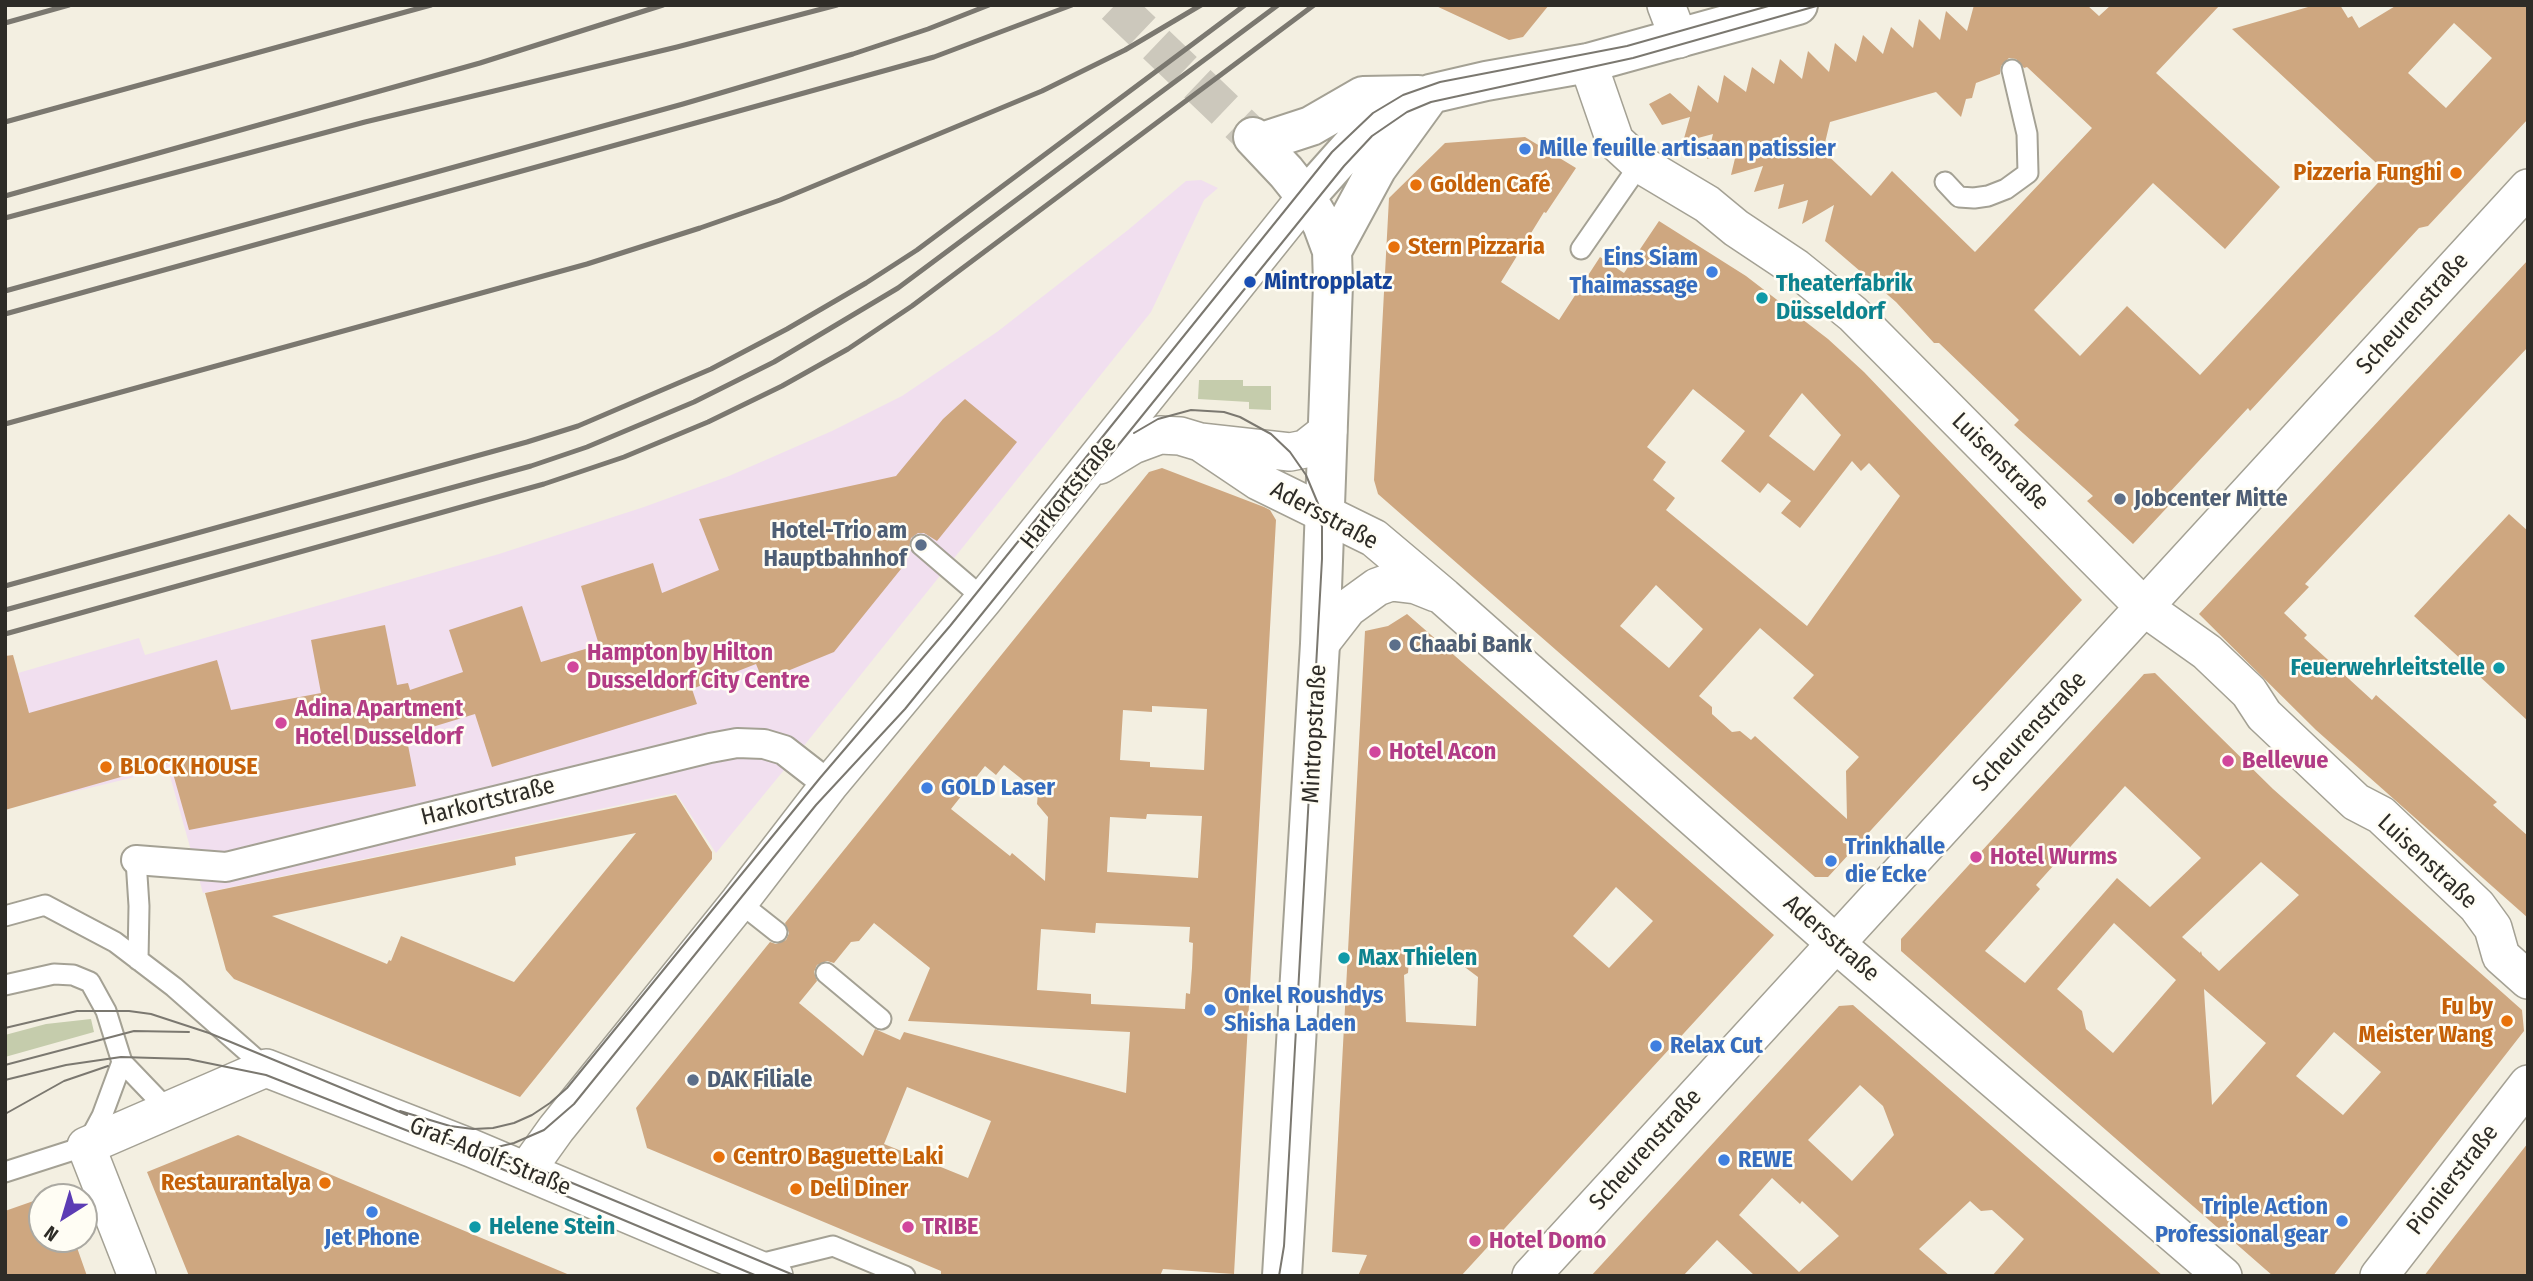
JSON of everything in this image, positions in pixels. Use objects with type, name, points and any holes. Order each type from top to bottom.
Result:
[{"type":"street","points":[[1306,197],[1362,134],[1382,118],[1430,94],[1588,63],[1673,22],[1798,5]]},
{"type":"street","name":"Luisenstraße","points":[[1588,63],[1615,141],[1640,164],[1707,204],[1736,228],[1796,268],[1853,314],[2145,608],[2207,652],[2249,692],[2264,715],[2356,802],[2381,815],[2477,906],[2493,928],[2501,956],[2528,980]]},
{"type":"street","points":[[1332,251],[1377,168],[1430,94]]},
{"type":"street","name":"Mintropstraße","points":[[1282,1276],[1320,643],[1333,284],[1332,251],[1322,224],[1306,197],[1256,140],[1311,126],[1363,96],[1430,94]]},
{"type":"street","name":"Scheurenstraße","points":[[1531,1276],[2528,188]]},
{"type":"street","name":"Harkortstraße","points":[[526,1171],[556,1129],[739,902],[829,785],[984,599],[1306,197]]},
{"type":"street","name":"Adersstraße","points":[[1082,477],[1133,445],[1160,435],[1297,452],[1328,431]]},
{"type":"street","name":"Adersstraße","points":[[1200,442],[1258,481],[1374,538],[1835,943],[2223,1276]]},
{"type":"street","name":"Adersstraße","points":[[1320,643],[1348,608],[1377,587],[1391,582],[1416,585],[1444,597]]},
{"type":"street","name":"Harkortstraße","points":[[136,860],[226,867],[737,743],[764,744],[784,750],[829,785]]},
{"type":"street","points":[[137,1276],[86,1146],[266,1068]]},
{"type":"street","name":"Graf-Adolf-Straße","points":[[266,1068],[526,1171],[761,1273]]},
{"type":"street","name":"Pionierstraße","points":[[2379,1276],[2528,1084]]},
{"type":"lane","points":[[1945,182],[1959,197],[1974,198],[1989,196],[2006,189],[2028,173],[2028,134],[2011,70]]},
{"type":"lane","points":[[1581,249],[1640,164]]},
{"type":"lane","points":[[921,545],[984,599]]},
{"type":"lane","points":[[136,860],[138,960]]},
{"type":"lane","points":[[739,902],[778,932]]},
{"type":"lane","points":[[5,916],[46,905],[115,942],[174,987],[266,1068]]},
{"type":"lane","points":[[826,973],[881,1019]]},
{"type":"lane","points":[[5,985],[54,974],[73,975],[90,982],[106,1011],[122,1062],[168,1110]]},
{"type":"lane","points":[[5,1171],[86,1146],[102,1116],[122,1062]]},
{"type":"lane","name":"Graf-Adolf-Straße","points":[[761,1273],[833,1246],[905,1276]]},
{"type":"shaded area","points":[[1201,180],[1218,188],[1204,200],[1151,312],[716,853],[676,793],[203,893],[168,769],[52,797],[18,673],[139,638],[145,655],[499,554],[729,476],[832,431],[902,396],[997,332],[1186,181]]},
{"type":"green space","points":[[1199,380],[1243,380],[1243,386],[1271,386],[1271,410],[1249,409],[1249,402],[1198,399]]},
{"type":"green space","points":[[91,1019],[94,1032],[5,1057],[5,1035],[46,1024]]},
{"type":"building","points":[[1434,5],[1549,5],[1523,37],[1509,40]]},
{"type":"building","points":[[1974,5],[2087,5],[2099,16],[2111,5],[2220,5],[2156,73],[2280,187],[2225,249],[2153,183],[2034,310],[2080,356],[2127,306],[2200,375],[2387,173],[2232,29],[2315,5],[2340,5],[2348,18],[2352,16],[2359,28],[2397,5],[2528,5],[2528,119],[2428,226],[2419,228],[2250,411],[2248,408],[2169,493],[2175,499],[2133,544],[2087,501],[2093,496],[2014,425],[2019,420],[1939,343],[1934,343],[1896,302],[1825,241],[1834,205],[1802,224],[1808,200],[1778,209],[1784,184],[1754,192],[1763,166],[1731,175],[1737,150],[1707,159],[1713,134],[1683,142],[1690,117],[1662,125],[1649,104],[1670,93],[1691,112],[1698,85],[1718,103],[1724,75],[1746,92],[1752,67],[1774,84],[1780,59],[1802,79],[1808,51],[1829,72],[1835,43],[1856,62],[1863,35],[1883,54],[1891,27],[1913,48],[1919,19],[1940,40],[1946,11],[1967,31]],"holes":[[[2454,23],[2492,58],[2446,108],[2408,73]],[[2009,58],[2016,59],[2024,68],[2027,67],[2092,128],[1975,252],[1892,171],[1871,196],[1823,151],[1830,122],[1936,92],[1961,117],[1966,99],[1972,98],[1976,83],[2000,74],[2001,66]]]},
{"type":"building","points":[[1525,137],[1576,168],[1546,213],[1544,212],[1501,282],[1559,320],[1600,257],[1624,273],[1659,221],[1746,276],[1828,339],[1864,372],[2082,600],[1828,877],[1815,877],[1378,494],[1374,480],[1389,198],[1445,143]],"holes":[[[1693,389],[1745,431],[1721,461],[1760,493],[1768,483],[1791,501],[1781,513],[1800,528],[1852,461],[1861,471],[1869,463],[1900,496],[1807,626],[1666,510],[1675,498],[1653,480],[1666,462],[1647,447]],[[1802,393],[1841,435],[1814,471],[1769,436]],[[1656,585],[1703,629],[1669,668],[1620,626]],[[1760,628],[1814,675],[1793,698],[1859,757],[1846,771],[1847,819],[1755,736],[1751,740],[1740,731],[1732,732],[1712,714],[1712,707],[1699,696]]]},
{"type":"building","points":[[2528,260],[2528,347],[2305,584],[2309,587],[2284,613],[2307,635],[2304,638],[2372,700],[2376,695],[2497,802],[2493,805],[2528,836],[2528,918],[2316,730],[2199,614]]},
{"type":"building","points":[[965,399],[1017,442],[937,541],[924,533],[918,533],[911,538],[909,548],[899,550],[905,564],[834,652],[763,681],[756,664],[692,689],[697,704],[492,767],[475,714],[406,735],[416,786],[189,830],[170,763],[5,810],[5,656],[13,655],[29,713],[217,660],[231,710],[321,693],[311,640],[385,625],[397,685],[408,683],[410,690],[463,672],[449,630],[522,606],[541,662],[599,645],[581,586],[653,563],[662,593],[719,570],[699,519],[896,476],[943,419]]},
{"type":"building","points":[[1162,468],[1264,507],[1270,510],[1276,520],[1234,1274],[1163,1269],[1160,1276],[941,1276],[941,1271],[647,1148],[636,1108],[770,942],[776,944],[786,940],[789,933],[785,923],[1149,472]],"holes":[[[1152,706],[1207,709],[1204,770],[1150,767],[1150,762],[1120,760],[1123,710],[1152,712]],[[1004,765],[1038,792],[1037,804],[1048,817],[1045,881],[1012,853],[1010,856],[951,809],[985,766],[996,775]],[[1147,814],[1202,816],[1198,878],[1107,872],[1110,817],[1146,819]],[[874,923],[930,968],[908,1021],[1130,1032],[1126,1093],[904,1032],[900,1040],[875,1029],[863,1056],[799,1003],[817,981],[814,972],[817,965],[827,961],[834,963],[851,942],[859,941]],[[1096,923],[1190,927],[1189,942],[1193,943],[1192,968],[1190,994],[1186,993],[1185,1009],[1091,1004],[1091,994],[1037,990],[1041,929],[1095,933]],[[907,1087],[991,1121],[968,1178],[884,1144]]]},
{"type":"building","name":"Feuerwehrleitstelle","points":[[2509,514],[2528,531],[2528,721],[2414,616]]},
{"type":"building","points":[[1407,614],[1774,935],[1461,1276],[1358,1276],[1367,1255],[1332,1252],[1365,631],[1388,626]],"holes":[[[1616,887],[1653,921],[1609,968],[1573,936]],[[1409,960],[1458,962],[1478,977],[1476,1026],[1406,1022],[1404,975],[1408,973]]]},
{"type":"building","points":[[2155,673],[2273,789],[2522,1010],[2524,1031],[2333,1276],[2273,1276],[1901,951],[1901,939],[2144,674]],"holes":[[[2125,786],[2201,858],[2150,907],[2117,878],[2025,983],[1985,951],[2040,889],[2036,885]],[[2261,862],[2299,895],[2219,971],[2201,951],[2200,953],[2182,937]],[[2114,923],[2176,980],[2113,1053],[2086,1029],[2082,1011],[2057,989]],[[2204,989],[2266,1043],[2212,1105],[2205,1006]],[[2334,1032],[2381,1072],[2343,1115],[2296,1076]]]},
{"type":"building","points":[[676,795],[712,852],[712,859],[520,1097],[234,979],[226,970],[205,893]],"holes":[[[636,833],[514,982],[401,936],[391,961],[387,964],[272,916],[516,865],[515,857]]]},
{"type":"building","points":[[1853,1005],[2163,1276],[1992,1276],[2024,1239],[1992,1210],[1981,1211],[1970,1201],[1919,1249],[1950,1276],[1755,1276],[1717,1240],[1683,1276],[1591,1276],[1839,1006]],"holes":[[[1860,1085],[1883,1106],[1894,1135],[1852,1181],[1808,1140]],[[1772,1178],[1800,1204],[1802,1201],[1839,1236],[1799,1272],[1739,1215]]]},
{"type":"building","points":[[238,1135],[572,1276],[189,1276],[147,1172]]},
{"type":"building","points":[[2528,1143],[2528,1276],[2424,1276],[2443,1251]]},
{"type":"building","points":[[28,1203],[28,1253],[79,1253],[87,1276],[5,1276],[5,1211]]},
{"type":"tunnel","points":[[1115,5],[1253,137]]},
{"type":"tram line","points":[[400,1111],[450,1126],[493,1128],[532,1115],[567,1088],[820,778],[950,626],[1332,152],[1373,113],[1403,95],[1440,82],[1627,46],[1772,5]]},
{"type":"tram line","points":[[417,1134],[457,1146],[493,1148],[514,1143],[544,1130],[574,1104],[816,805],[905,709],[1344,166],[1372,136],[1407,112],[1431,102],[1633,58],[1820,5]]},
{"type":"tram line","points":[[1134,433],[1158,419],[1191,410],[1224,412],[1240,417],[1271,434],[1290,452],[1306,475],[1319,506],[1322,559],[1284,1246],[1279,1276]]},
{"type":"tram line","points":[[5,1028],[77,1011],[129,1011],[151,1014],[209,1033],[407,1115]]},
{"type":"tram line","points":[[5,1065],[134,1031],[189,1032]]},
{"type":"tram line","points":[[5,1080],[66,1065],[121,1057],[188,1059],[266,1075],[426,1138]]},
{"type":"tram line","points":[[5,1114],[64,1081],[108,1066]]},
{"type":"tram line","points":[[488,1148],[796,1276]]},
{"type":"tram line","points":[[459,1151],[757,1276]]},
{"type":"railway","points":[[5,23],[69,5]]},
{"type":"railway","points":[[5,122],[431,5]]},
{"type":"railway","points":[[5,196],[480,63],[663,5]]},
{"type":"railway","points":[[5,218],[365,122],[677,47],[837,5]]},
{"type":"railway","points":[[5,291],[683,104],[853,54],[989,5]]},
{"type":"railway","points":[[5,314],[934,57],[1072,5]]},
{"type":"railway","points":[[5,424],[587,264],[780,200],[1042,91],[1125,50],[1201,5]]},
{"type":"railway","points":[[5,586],[527,442],[578,426],[711,369],[787,329],[917,250],[1245,5]]},
{"type":"railway","points":[[5,610],[531,466],[587,447],[694,402],[774,362],[898,288],[1278,5]]},
{"type":"railway","points":[[5,634],[544,484],[624,457],[708,422],[782,386],[848,349],[912,306],[1314,5]]},
{"type":"place","name":"Mille feuille artisaan patissier","points":[[1525,149]]},
{"type":"place","name":"Pizzeria Funghi","points":[[2456,173]]},
{"type":"place","name":"Golden Café","points":[[1416,185]]},
{"type":"place","name":"Stern Pizzaria","points":[[1394,247]]},
{"type":"place","name":"Eins Siam Thaimassage","points":[[1712,272]]},
{"type":"place","name":"Mintropplatz","points":[[1250,282]]},
{"type":"place","name":"Theaterfabrik Düsseldorf","points":[[1762,298]]},
{"type":"place","name":"Jobcenter Mitte","points":[[2120,499]]},
{"type":"place","name":"Hotel-Trio am Hauptbahnhof","points":[[921,545]]},
{"type":"place","name":"Chaabi Bank","points":[[1395,645]]},
{"type":"place","name":"Hampton by Hilton Dusseldorf City Centre","points":[[573,667]]},
{"type":"place","name":"Feuerwehrleitstelle","points":[[2499,668]]},
{"type":"place","name":"Adina Apartment Hotel Dusseldorf","points":[[281,723]]},
{"type":"place","name":"Hotel Acon","points":[[1375,752]]},
{"type":"place","name":"Bellevue","points":[[2228,761]]},
{"type":"place","name":"BLOCK HOUSE","points":[[106,767]]},
{"type":"place","name":"GOLD Laser","points":[[927,788]]},
{"type":"place","name":"Hotel Wurms","points":[[1976,857]]},
{"type":"place","name":"Trinkhalle die Ecke","points":[[1831,861]]},
{"type":"place","name":"Max Thielen","points":[[1344,958]]},
{"type":"place","name":"Onkel Roushdys Shisha Laden","points":[[1210,1010]]},
{"type":"place","name":"Fu by Meister Wang","points":[[2507,1021]]},
{"type":"place","name":"Relax Cut","points":[[1656,1046]]},
{"type":"place","name":"DAK Filiale","points":[[693,1080]]},
{"type":"place","name":"CentrO Baguette Laki","points":[[719,1157]]},
{"type":"place","name":"REWE","points":[[1724,1160]]},
{"type":"place","name":"Restaurantalya","points":[[325,1183]]},
{"type":"place","name":"Deli Diner","points":[[796,1189]]},
{"type":"place","name":"Jet Phone","points":[[372,1212]]},
{"type":"place","name":"Triple Action Professional gear","points":[[2342,1221]]},
{"type":"place","name":"Helene Stein","points":[[475,1227]]},
{"type":"place","name":"TRIBE","points":[[908,1227]]},
{"type":"place","name":"Hotel Domo","points":[[1475,1241]]}]
